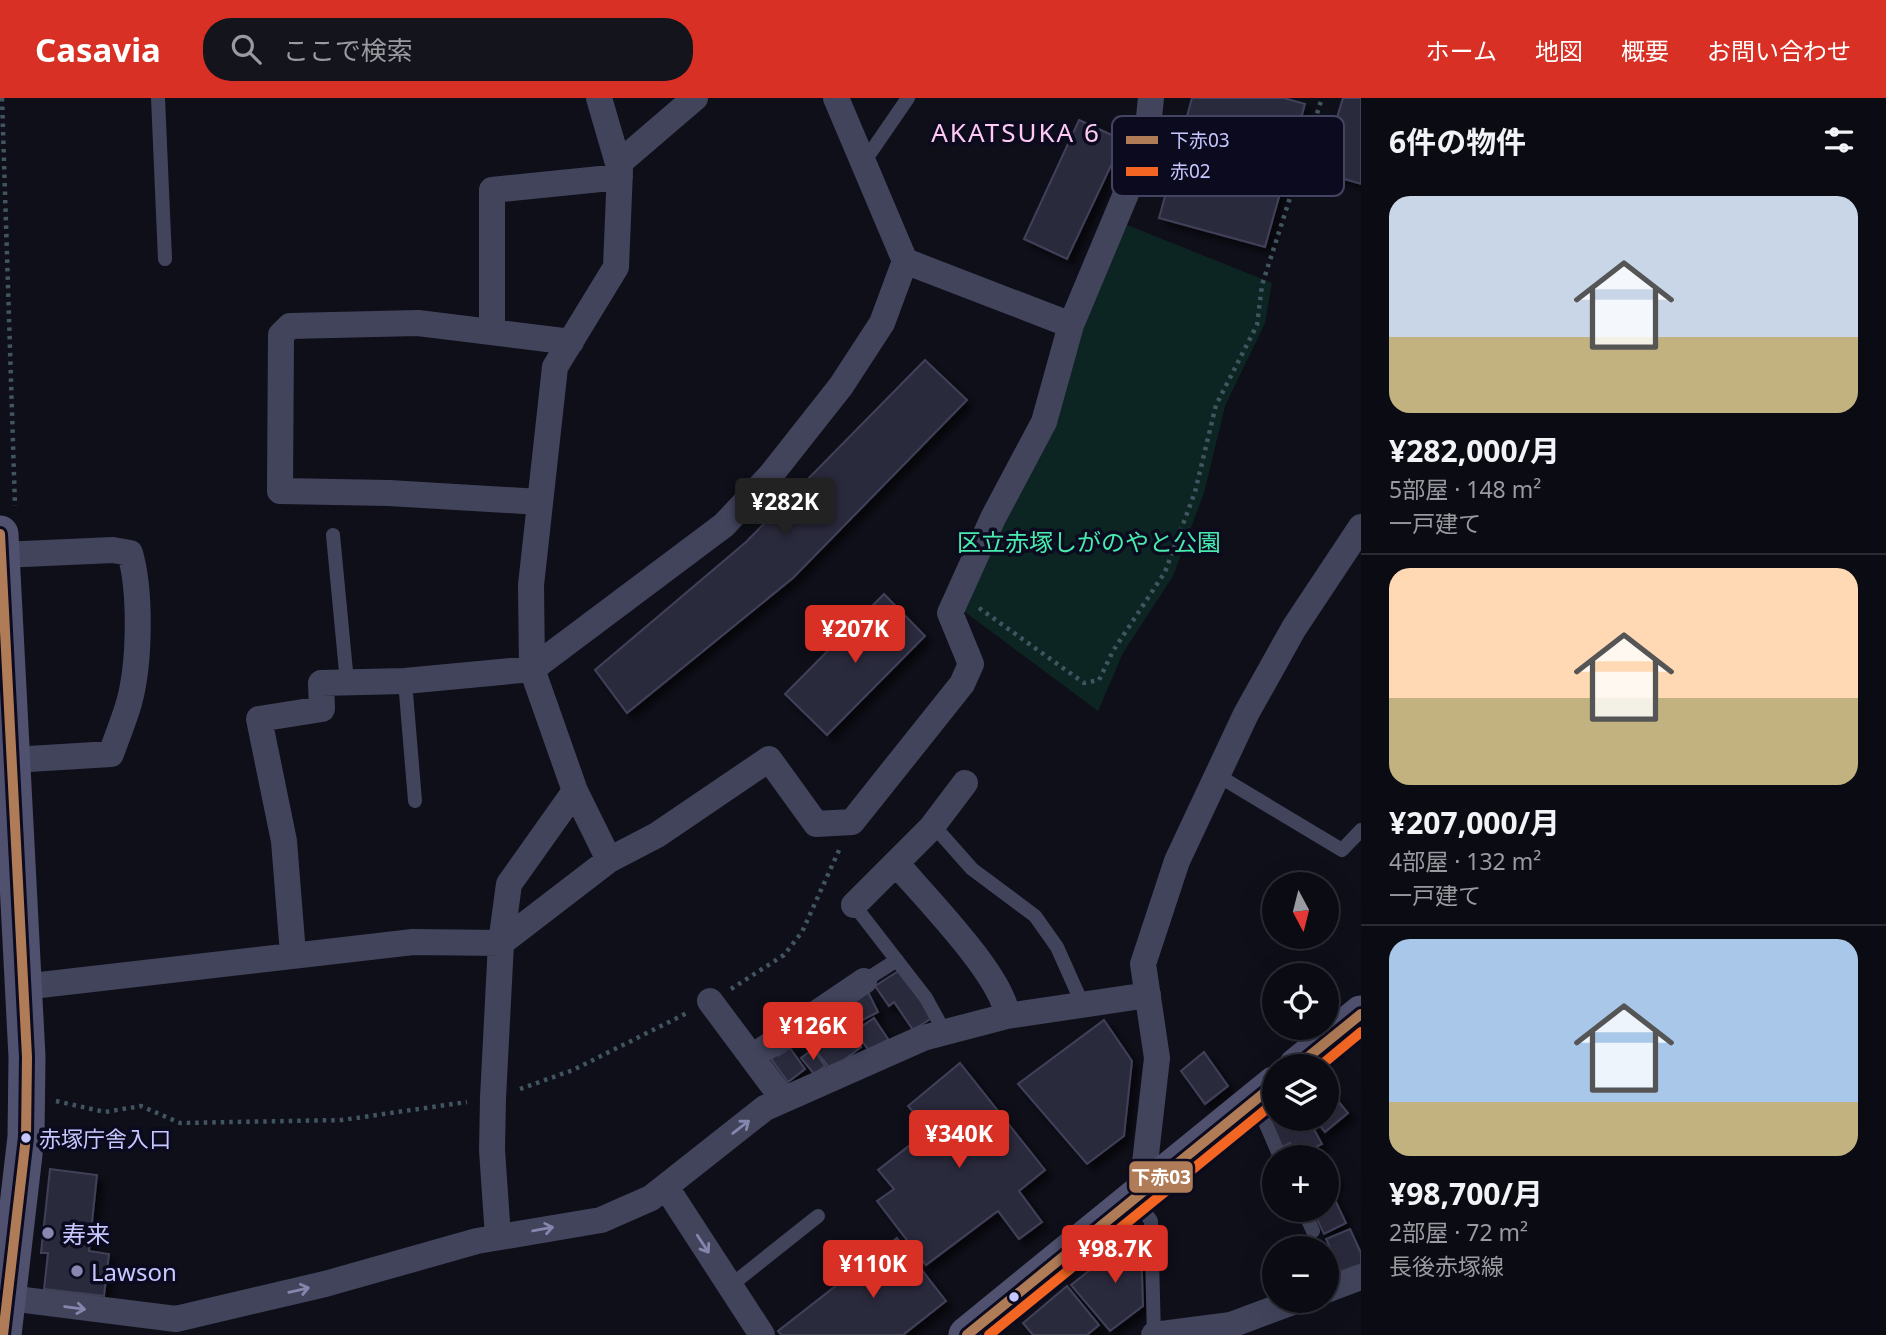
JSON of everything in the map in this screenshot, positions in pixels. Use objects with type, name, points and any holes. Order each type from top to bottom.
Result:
[{"type":"street","points":[[599,98],[619,171],[616,267],[555,367],[531,585],[532,668],[575,791],[610,860]]},
{"type":"street","points":[[492,332],[492,190],[619,171],[695,98]]},
{"type":"street","points":[[293,954],[284,841],[259,719],[322,709],[321,683],[405,681],[532,668],[724,525],[761,486],[841,386],[882,323],[905,261],[836,98]]},
{"type":"street","points":[[1149,116],[1151,98]]},
{"type":"street","points":[[23,987],[413,942],[501,943],[610,860],[657,835],[769,759],[816,824],[852,822],[962,684],[971,664],[950,612],[993,518],[1044,422],[1070,325],[1124,196]]},
{"type":"street","points":[[905,261],[1070,325]]},
{"type":"street","points":[[540,502],[389,493],[280,491],[281,335],[290,326],[418,323],[571,342]]},
{"type":"street","points":[[1145,1188],[1145,1163],[1157,1058],[1143,964],[1177,861],[1246,714],[1294,628],[1361,527]]},
{"type":"street","points":[[3,1335],[4,1298],[24,1150],[27,1095],[23,987],[10,912],[12,760],[4,682],[1,544],[130,553],[135,571],[138,627],[130,701],[111,754],[12,760]]},
{"type":"street","points":[[854,905],[933,825],[965,783]]},
{"type":"street","points":[[498,1237],[492,1150],[493,1098],[501,943],[509,884],[575,791]]},
{"type":"street","points":[[896,863],[992,978],[1006,1001],[1007,1016]]},
{"type":"street","points":[[752,1057],[864,981]]},
{"type":"street","points":[[4,1298],[177,1327],[498,1237],[601,1220],[651,1198],[765,1108],[944,1031],[1007,1016],[1148,995]]},
{"type":"street","points":[[710,1001],[783,1099]]},
{"type":"street","points":[[1312,1054],[1361,1014]]},
{"type":"street","points":[[967,1335],[1262,1094]]},
{"type":"street","points":[[666,1187],[762,1335]]},
{"type":"street","points":[[1339,1285],[1361,1277]]},
{"type":"street","points":[[1167,1334],[1231,1325],[1263,1313]]},
{"type":"lane","points":[[158,98],[165,259]]},
{"type":"lane","points":[[864,162],[908,98]]},
{"type":"lane","points":[[333,535],[347,682]]},
{"type":"lane","points":[[405,681],[415,801]]},
{"type":"lane","points":[[1217,775],[1342,850],[1361,830]]},
{"type":"lane","points":[[933,825],[972,869],[1035,916],[1057,947],[1082,1003]]},
{"type":"lane","points":[[854,905],[926,998],[944,1031]]},
{"type":"lane","points":[[864,981],[897,960]]},
{"type":"lane","points":[[1145,1188],[1167,1334]]},
{"type":"lane","points":[[730,1286],[818,1216]]},
{"type":"lane","points":[[1308,1222],[1312,1231]]},
{"type":"path","points":[[1316,116],[1322,98]]},
{"type":"path","points":[[959,593],[1084,683],[1099,680],[1113,651],[1165,572],[1195,492],[1216,405],[1257,325],[1262,285],[1291,196]]},
{"type":"path","points":[[27,1095],[105,1112],[141,1106],[180,1124],[342,1120],[493,1098]]},
{"type":"green space","name":"区立赤塚しがのやと公園","points":[[1127,225],[1272,283],[1265,323],[1225,406],[1204,493],[1173,576],[1123,653],[1098,711],[961,609],[1078,329]]},
{"type":"building","points":[[1192,98],[1284,98],[1305,104],[1302,116],[1187,116]]},
{"type":"building","points":[[1343,98],[1361,98],[1361,184],[1344,179],[1344,116],[1337,116]]},
{"type":"building","points":[[1079,120],[1112,135],[1112,163],[1067,259],[1024,239]]},
{"type":"building","points":[[1165,196],[1279,196],[1265,247],[1159,218]]},
{"type":"building","points":[[925,360],[967,400],[793,578],[627,713],[595,670],[746,542]]},
{"type":"building","points":[[884,594],[925,636],[827,735],[785,694]]},
{"type":"building","points":[[900,970],[932,1018],[913,1030],[894,1002],[889,1006],[875,986]]},
{"type":"building","points":[[868,992],[878,1012],[849,1027],[838,1007]]},
{"type":"building","points":[[835,1012],[861,1047],[831,1070],[804,1035]]},
{"type":"building","points":[[874,1018],[888,1039],[870,1052],[855,1031]]},
{"type":"building","points":[[1104,1020],[1132,1061],[1124,1136],[1087,1164],[1018,1084]]},
{"type":"building","points":[[790,1048],[805,1069],[788,1082],[769,1056],[775,1052],[778,1056]]},
{"type":"building","points":[[813,1049],[825,1066],[814,1074],[801,1058]]},
{"type":"building","points":[[1204,1052],[1228,1086],[1205,1104],[1181,1071]]},
{"type":"building","points":[[960,1063],[1045,1170],[1019,1191],[1042,1222],[1019,1239],[998,1211],[926,1265],[877,1201],[894,1189],[878,1170],[929,1130],[908,1106]]},
{"type":"building","points":[[1339,1102],[1348,1113],[1339,1120]]},
{"type":"building","points":[[1274,1131],[1315,1131],[1322,1144],[1290,1143],[1281,1145]]},
{"type":"building","points":[[50,1169],[97,1175],[89,1251],[109,1254],[104,1296],[44,1289],[48,1253],[41,1253]]},
{"type":"building","points":[[1339,1208],[1346,1223],[1324,1234],[1318,1222],[1339,1222]]},
{"type":"building","points":[[1350,1229],[1361,1253],[1361,1265],[1342,1274],[1339,1267],[1339,1236],[1333,1236]]},
{"type":"building","points":[[1134,1235],[1141,1243],[1143,1306],[1110,1331],[1071,1285]]},
{"type":"building","points":[[897,1238],[946,1301],[903,1335],[781,1335],[778,1331]]},
{"type":"building","points":[[1067,1286],[1099,1325],[1087,1335],[1033,1335],[1023,1323]]},
{"type":"transit line","name":"下赤03","points":[[0,534],[27,1057],[26,1137],[3,1335]]},
{"type":"transit line","name":"下赤03","points":[[1312,1054],[1361,1014]]},
{"type":"transit line","name":"赤02","points":[[1334,1054],[1361,1032]]},
{"type":"transit line","name":"下赤03","points":[[967,1335],[1262,1095]]},
{"type":"transit line","name":"赤02","points":[[989,1335],[1262,1113]]},
{"type":"place","name":"赤塚庁舎入口","points":[[26,1138]]},
{"type":"place","name":"寿来","points":[[48,1233]]},
{"type":"place","name":"Lawson","points":[[77,1271]]},
{"type":"district","name":"AKATSUKA 6","points":[[1016,132]]}]
